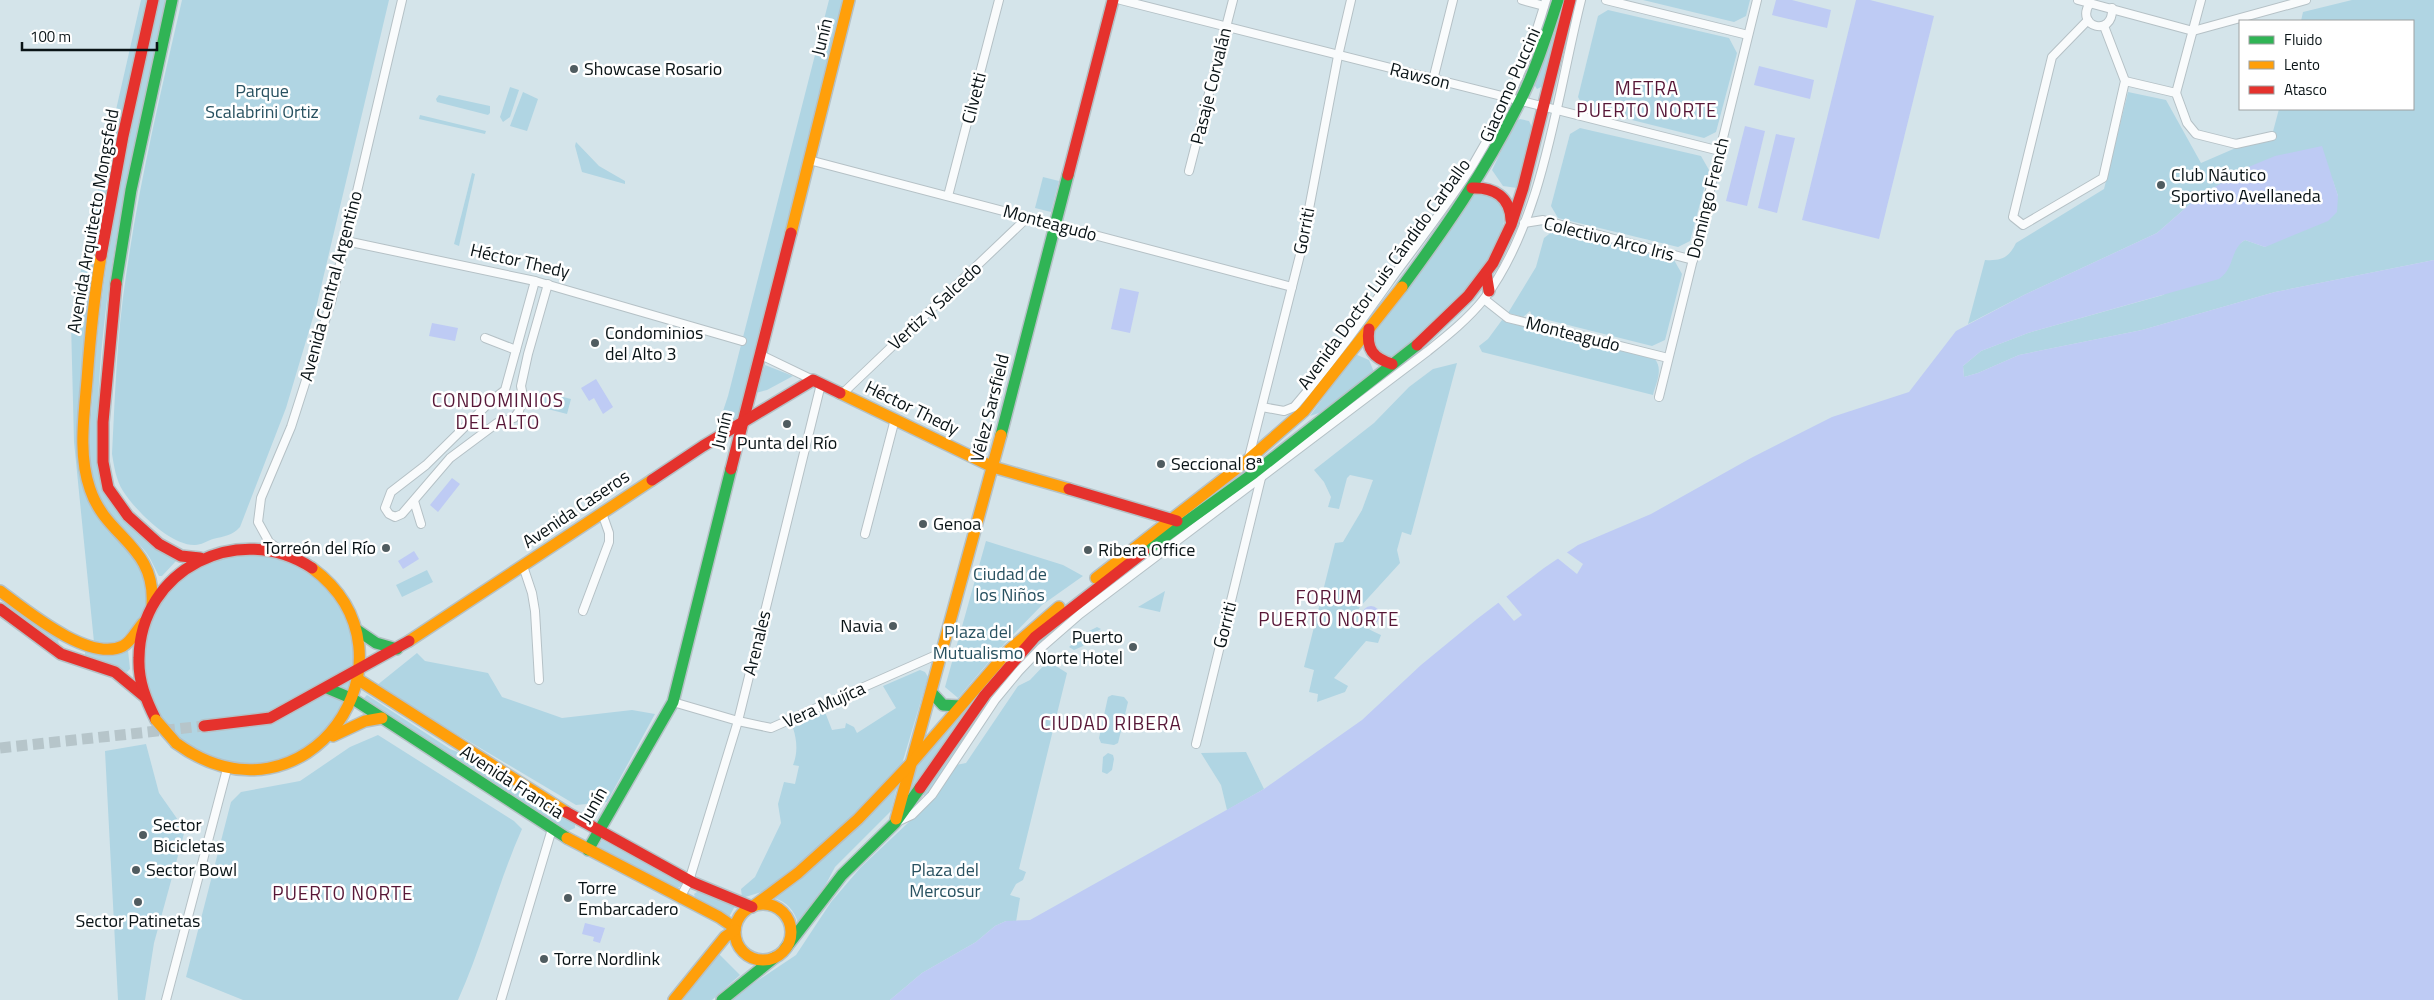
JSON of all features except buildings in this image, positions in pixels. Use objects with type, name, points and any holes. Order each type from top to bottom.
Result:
[{"type":"main road","name":"Avenida Arquitecto Mongsfeld","points":[[152,607],[154,593],[152,577],[143,558],[102,514],[90,492],[84,463],[85,405],[91,328],[100,263],[114,180],[153,0]]},
{"type":"main road","name":"Avenida Arquitecto Mongsfeld","points":[[172,0],[119,259],[109,327],[103,466],[109,490],[122,509],[142,530],[176,554],[200,558]]},
{"type":"main road","name":"Junín","points":[[588,850],[673,702],[745,423],[760,354],[849,0]]},
{"type":"main road","name":"Vélez Sarsfield","points":[[895,823],[993,467],[1113,0]]},
{"type":"main road","name":"Avenida Doctor Luis Cándido Carballo","points":[[753,906],[822,854],[913,762],[1001,657],[1028,631],[1249,459],[1304,411],[1369,329],[1472,188],[1520,102],[1539,58],[1558,0]]},
{"type":"main road","points":[[722,1000],[782,952],[842,875],[895,823],[986,695],[1035,638],[1076,603],[1183,522],[1254,473],[1415,347],[1446,320],[1486,273],[1500,250],[1511,225],[1523,188],[1566,16],[1580,1]]},
{"type":"main road","points":[[1474,163],[1488,162]]},
{"type":"main road","points":[[1472,188],[1484,187],[1497,191],[1506,200],[1511,212],[1511,225]]},
{"type":"main road","points":[[1486,273],[1487,295]]},
{"type":"main road","points":[[1369,329],[1367,341],[1371,353],[1380,361],[1392,364]]},
{"type":"main road","points":[[1415,347],[1428,351]]},
{"type":"main road","name":"Héctor Thedy","points":[[817,382],[993,467],[1183,522]]},
{"type":"main road","name":"Avenida Caseros","points":[[204,726],[270,718],[327,688],[360,675],[703,446],[817,382]]},
{"type":"main road","points":[[245,548],[269,550],[289,555],[314,568],[332,585],[347,606],[360,647],[360,675],[354,699],[336,730],[308,754],[276,767],[248,771],[227,769],[200,759],[176,743],[156,720],[145,696],[140,677],[141,638],[152,607],[167,585],[200,558],[245,548]]},
{"type":"main road","points":[[0,591],[60,632],[82,644],[102,650],[112,650],[122,646],[146,620]]},
{"type":"main road","points":[[0,609],[61,654],[115,672],[145,696]]},
{"type":"main road","points":[[356,630],[376,643],[398,649]]},
{"type":"main road","name":"Avenida Francia","points":[[360,675],[374,692],[598,832],[690,881],[731,900],[753,906]]},
{"type":"main road","name":"Avenida Francia","points":[[327,688],[354,699],[563,836],[719,917],[735,929]]},
{"type":"main road","points":[[932,692],[942,706],[949,708],[960,706]]},
{"type":"main road","points":[[325,741],[353,725],[382,718]]},
{"type":"main road","points":[[563,836],[572,838],[580,833],[580,826],[573,816]]},
{"type":"main road","points":[[753,906],[774,907],[782,912],[788,920],[789,940],[782,952],[769,959],[758,960],[749,956],[741,950],[736,940],[735,929],[738,919],[753,906]]},
{"type":"main road","points":[[674,1000],[725,937],[735,929]]},
{"type":"street","name":"Avenida Central Argentino","points":[[289,555],[269,542],[263,533],[258,522],[260,504],[301,396],[331,302],[402,0]]},
{"type":"street","name":"Cilvetti","points":[[948,196],[999,0]]},
{"type":"street","name":"Rawson","points":[[1121,0],[1720,151]]},
{"type":"street","name":"Pasaje Corvalán","points":[[1189,171],[1233,0]]},
{"type":"street","name":"Gorriti","points":[[1249,459],[1301,251],[1338,56],[1351,0]]},
{"type":"street","points":[[1433,80],[1453,0]]},
{"type":"street","points":[[1522,0],[1545,3]]},
{"type":"street","points":[[1606,0],[1748,35]]},
{"type":"street","name":"Domingo French","points":[[1659,397],[1757,0]]},
{"type":"street","points":[[2078,0],[2102,3],[2112,8],[2193,31],[2306,0]]},
{"type":"street","points":[[2201,0],[2176,94],[2187,123],[2196,134],[2236,144],[2272,136]]},
{"type":"street","points":[[895,823],[912,815],[932,795],[995,700],[1041,648],[1080,614],[1428,351],[1469,317],[1487,295],[1508,261],[1524,223],[1556,111],[1580,1]]},
{"type":"street","name":"Giacomo Puccini","points":[[1262,407],[1284,411],[1294,407],[1372,307],[1474,163],[1508,99],[1545,3]]},
{"type":"street","points":[[2090,3],[2086,8],[2088,20],[2095,26],[2104,26],[2110,22],[2113,15],[2112,8]]},
{"type":"street","points":[[2088,20],[2052,57],[2013,217],[2022,225],[2103,178],[2125,81],[2104,26]]},
{"type":"street","points":[[2125,81],[2176,94]]},
{"type":"street","name":"Monteagudo","points":[[809,160],[1292,287]]},
{"type":"street","name":"Vertiz y Salcedo","points":[[842,394],[1028,217]]},
{"type":"street","name":"Colectivo Arco Iris","points":[[1524,223],[1543,220],[1693,260]]},
{"type":"street","name":"Héctor Thedy","points":[[346,241],[548,284],[742,342]]},
{"type":"street","points":[[535,281],[508,385],[505,390],[490,402],[426,465],[391,492],[385,508],[389,514],[395,517],[402,514],[450,458],[497,423],[514,418],[522,406],[521,386],[548,284]]},
{"type":"street","name":"Monteagudo","points":[[1487,295],[1508,318],[1668,358]]},
{"type":"street","points":[[485,338],[516,350]]},
{"type":"street","name":"Héctor Thedy","points":[[760,354],[817,382]]},
{"type":"street","name":"Arenales","points":[[680,898],[690,881],[738,721],[817,382]]},
{"type":"street","points":[[508,385],[512,389],[517,389],[521,386]]},
{"type":"street","points":[[865,534],[895,419]]},
{"type":"street","name":"Gorriti","points":[[1196,744],[1261,478]]},
{"type":"street","points":[[414,501],[421,524]]},
{"type":"street","points":[[583,611],[609,542],[609,533],[602,513]]},
{"type":"street","name":"Héctor Thedy","points":[[1183,522],[1197,526]]},
{"type":"street","points":[[522,566],[532,593],[535,611],[539,680]]},
{"type":"street","name":"Vera Mujíca","points":[[673,702],[738,721],[771,728],[943,652]]},
{"type":"street","points":[[166,1000],[227,769]]},
{"type":"street","points":[[502,1000],[552,829]]},
{"type":"green space","points":[[141,0],[148,0],[108,183],[92,275],[78,417],[77,442],[79,466],[87,498],[96,515],[107,529],[141,566],[148,579],[150,593],[145,609],[132,628],[116,642],[107,643],[94,642],[74,442],[71,323],[88,233]]},
{"type":"green space","points":[[159,0],[167,0],[133,151],[114,252],[101,354],[97,450],[104,492],[176,561],[162,576],[159,576],[151,559],[137,542],[104,506],[95,488],[89,452],[97,341],[110,243],[118,194]]},
{"type":"green space","name":"Parque Scalabrini Ortiz","points":[[182,0],[389,0],[317,304],[286,408],[240,527],[228,535],[195,545],[175,540],[154,526],[136,508],[121,487],[112,454],[118,342],[131,241],[151,137]]},
{"type":"green space","points":[[829,0],[849,0],[741,424],[713,441],[728,396]]},
{"type":"green space","points":[[1566,0],[1543,86],[1537,89],[1533,83],[1559,9]]},
{"type":"green space","points":[[1643,0],[1750,0],[1746,16],[1734,22]]},
{"type":"green space","name":"Club Náutico Sportivo Avellaneda","points":[[2352,0],[2434,0],[2434,260],[2275,292],[2142,330],[2019,355],[1964,377],[1963,366],[1981,351],[2028,333],[2163,295],[2245,240],[2265,247],[2338,196],[2333,181],[2197,198],[2157,233],[2024,295],[1968,324],[1985,260],[2004,258],[2016,243],[2104,189],[2128,92],[2166,100],[2201,163],[2238,147],[2271,139],[2279,110],[2414,110],[2414,20],[2301,20],[2303,12]]},
{"type":"green space","points":[[1608,10],[1729,38],[1737,53],[1716,132],[1704,138],[1584,108],[1578,97],[1598,16]]},
{"type":"green space","points":[[510,87],[519,90],[510,117],[503,122],[500,117]]},
{"type":"green space","points":[[523,92],[538,99],[527,131],[510,126]]},
{"type":"green space","points":[[439,95],[490,106],[490,113],[488,115],[437,102],[436,99]]},
{"type":"green space","points":[[420,115],[486,131],[485,134],[419,119]]},
{"type":"green space","points":[[1520,119],[1529,121],[1533,129],[1517,188],[1503,186],[1492,170],[1515,122]]},
{"type":"green space","points":[[1580,128],[1701,156],[1709,170],[1690,241],[1678,247],[1558,218],[1551,206],[1570,134]]},
{"type":"green space","points":[[576,142],[599,166],[625,181],[625,184],[582,172],[575,146]]},
{"type":"green space","points":[[472,173],[475,174],[459,246],[454,244]]},
{"type":"green space","points":[[1043,177],[1059,181],[1051,212],[1035,208]]},
{"type":"green space","points":[[1478,192],[1488,192],[1502,204],[1504,222],[1494,252],[1484,269],[1441,319],[1389,359],[1374,349],[1373,335],[1473,195]]},
{"type":"green space","points":[[1553,231],[1674,260],[1682,274],[1665,340],[1652,346],[1532,316],[1530,311],[1523,317],[1508,313],[1536,267],[1544,238]]},
{"type":"green space","points":[[1502,320],[1654,358],[1659,371],[1653,395],[1482,352],[1479,346],[1488,339]]},
{"type":"green space","points":[[1355,354],[1369,360],[1374,372],[1319,413],[1310,416]]},
{"type":"green space","points":[[1457,363],[1411,535],[1402,532],[1397,550],[1400,563],[1359,608],[1361,622],[1381,635],[1378,643],[1366,641],[1334,678],[1348,686],[1345,692],[1317,702],[1318,694],[1309,692],[1314,670],[1304,667],[1335,543],[1343,542],[1362,510],[1373,480],[1350,475],[1347,478],[1339,509],[1328,507],[1331,497],[1324,482],[1314,470],[1374,423],[1409,387],[1433,369]]},
{"type":"green space","points":[[765,365],[793,376],[767,390],[756,393]]},
{"type":"green space","points":[[540,391],[571,399],[567,414],[536,406]]},
{"type":"green space","name":"Ciudad de los Niños","points":[[986,541],[1063,565],[1083,576],[1042,605],[1005,643],[958,698],[945,687]]},
{"type":"green space","points":[[1160,543],[1161,547],[1078,611],[1031,652],[988,703],[926,797],[922,794],[993,692],[1046,632]]},
{"type":"green space","points":[[269,550],[332,585],[357,630],[353,699],[308,754],[248,771],[191,755],[156,720],[140,677],[152,607],[200,558]]},
{"type":"green space","points":[[427,570],[433,582],[402,597],[396,585]]},
{"type":"green space","points":[[1165,591],[1160,612],[1138,607]]},
{"type":"green space","points":[[4,601],[58,638],[59,647],[5,607]]},
{"type":"green space","points":[[1097,627],[1101,629],[1091,635],[1083,646],[1074,650],[1069,647],[1087,632]]},
{"type":"green space","points":[[128,650],[130,669],[127,672],[85,657],[85,651],[98,653]]},
{"type":"green space","points":[[417,653],[425,661],[488,673],[502,697],[562,718],[632,710],[655,714],[607,802],[576,805],[376,686]]},
{"type":"green space","points":[[1003,660],[1005,662],[916,788],[911,786],[919,761]]},
{"type":"green space","name":"Plaza del Mercosur","points":[[1048,661],[1067,673],[1019,869],[1026,872],[1023,880],[1016,884],[1010,895],[1020,898],[1016,922],[1006,921],[995,926],[976,942],[922,973],[890,1000],[732,1000],[745,989],[796,955],[831,902],[861,867],[926,806],[956,765],[966,763],[1018,686],[1030,680]]},
{"type":"green space","points":[[920,670],[925,672],[928,677],[902,764],[863,809],[814,854],[765,891],[742,898],[741,889],[755,877],[781,823],[778,804],[784,782],[795,784],[799,766],[793,765],[796,756],[796,746],[793,728],[825,712],[832,730],[845,728],[846,723],[854,727],[857,733],[896,708],[883,686]]},
{"type":"green space","points":[[367,695],[450,749],[468,756],[575,823],[575,828],[568,831],[461,765],[449,754],[366,701],[364,698]]},
{"type":"green space","points":[[1112,695],[1124,697],[1128,702],[1118,743],[1114,745],[1101,743],[1099,738],[1108,697]]},
{"type":"green space","points":[[378,735],[514,821],[522,829],[458,1000],[243,1000],[186,977],[231,802],[241,792],[300,781],[350,747]]},
{"type":"green space","points":[[146,744],[159,793],[185,830],[154,943],[145,1000],[118,1000],[105,751]]},
{"type":"green space","points":[[1246,752],[1264,789],[1227,810],[1221,785],[1201,753]]},
{"type":"green space","points":[[1108,753],[1113,755],[1114,759],[1112,770],[1107,774],[1102,772],[1103,757]]},
{"type":"green space","points":[[897,787],[891,811],[835,867],[826,884],[798,923],[789,907],[774,898],[820,862]]},
{"type":"green space","points":[[602,840],[682,882],[681,886],[676,889],[602,851],[598,846]]},
{"type":"green space","points":[[700,890],[735,906],[729,917],[719,910],[696,901],[694,894]]},
{"type":"green space","points":[[719,954],[740,975],[712,1000],[683,1000]]},
{"type":"shaded area","points":[[1776,0],[1792,0],[1831,10],[1827,28],[1772,15]]},
{"type":"shaded area","points":[[1856,0],[1870,0],[1934,16],[1879,239],[1802,220]]},
{"type":"shaded area","points":[[1759,66],[1814,80],[1810,99],[1754,85]]},
{"type":"shaded area","points":[[1745,126],[1765,131],[1747,206],[1726,201]]},
{"type":"shaded area","points":[[1776,134],[1795,138],[1777,213],[1758,208]]},
{"type":"shaded area","points":[[2322,146],[2338,196],[2337,212],[2328,221],[2265,247],[2245,240],[2237,248],[2228,270],[2219,279],[2028,333],[1981,351],[1963,366],[1964,377],[2019,355],[2142,330],[2275,292],[2434,260],[2434,1000],[890,1000],[922,973],[976,942],[995,926],[1006,921],[1030,920],[1264,789],[1362,720],[1421,665],[1477,619],[1544,568],[1578,545],[1651,514],[1751,458],[1832,417],[1909,392],[1956,331],[2024,295],[2157,233],[2197,198],[2246,168],[2275,156]]},
{"type":"shaded area","points":[[1120,288],[1139,292],[1130,333],[1111,329]]},
{"type":"shaded area","points":[[432,323],[458,328],[455,341],[429,336]]},
{"type":"shaded area","points":[[596,379],[613,407],[603,414],[594,398],[589,401],[581,388]]},
{"type":"shaded area","points":[[452,478],[460,484],[438,512],[430,505]]},
{"type":"shaded area","points":[[414,551],[419,559],[403,569],[398,561]]},
{"type":"shaded area","points":[[1371,606],[1377,609],[1380,615],[1377,621],[1371,624],[1365,621],[1362,615],[1365,609]]},
{"type":"shaded area","points":[[585,923],[605,928],[600,943],[593,941],[594,937],[582,934]]},
{"type":"pier","points":[[1565,551],[1583,564],[1577,574],[1556,557]]},
{"type":"pier","points":[[1505,595],[1522,615],[1514,621],[1497,601]]},
{"type":"tunnel","points":[[0,748],[204,726]]},
{"type":"traffic: fast","points":[[116,284],[131,190],[172,0]]},
{"type":"traffic: fast","points":[[1402,287],[1463,200],[1505,131],[1540,54],[1558,0]]},
{"type":"traffic: fast","points":[[1001,435],[1068,175]]},
{"type":"traffic: fast","points":[[1144,552],[1254,473],[1417,345]]},
{"type":"traffic: fast","points":[[588,850],[673,702],[731,469]]},
{"type":"traffic: fast","points":[[357,630],[376,643],[397,649]]},
{"type":"traffic: fast","points":[[327,688],[353,699],[567,838]]},
{"type":"traffic: fast","points":[[932,693],[943,705],[960,706]]},
{"type":"traffic: fast","points":[[785,949],[842,875],[895,823],[920,788]]},
{"type":"traffic: fast","points":[[722,1000],[774,958]]},
{"type":"traffic: slow","points":[[791,233],[849,0]]},
{"type":"traffic: slow","points":[[101,256],[96,287],[85,407],[84,463],[86,476],[97,506],[138,555],[146,568],[151,585],[152,605]]},
{"type":"traffic: slow","points":[[1096,578],[1249,459],[1304,411],[1402,287]]},
{"type":"traffic: slow","points":[[840,393],[993,467],[1069,489]]},
{"type":"traffic: slow","points":[[896,819],[1001,435]]},
{"type":"traffic: slow","points":[[409,641],[652,480]]},
{"type":"traffic: slow","points":[[176,743],[224,766],[269,768],[307,753],[337,724],[355,687],[359,646],[345,605],[312,568]]},
{"type":"traffic: slow","points":[[0,591],[58,632],[93,647],[109,649],[123,646],[143,623]]},
{"type":"traffic: slow","points":[[755,905],[798,873],[858,819],[914,760],[1009,650],[1059,607]]},
{"type":"traffic: slow","points":[[359,680],[566,812]]},
{"type":"traffic: slow","points":[[333,736],[365,721],[382,718]]},
{"type":"traffic: slow","points":[[156,720],[176,743]]},
{"type":"traffic: slow","points":[[567,838],[719,917],[735,928]]},
{"type":"traffic: slow","points":[[763,904],[778,909],[786,917],[791,932],[786,947],[778,955],[763,960],[748,955],[740,947],[735,932],[740,917],[748,909],[763,904]]},
{"type":"traffic: slow","points":[[674,1000],[725,937],[735,930]]},
{"type":"traffic: jam","points":[[101,256],[123,136],[153,0]]},
{"type":"traffic: jam","points":[[1068,175],[1113,0]]},
{"type":"traffic: jam","points":[[1417,345],[1468,296],[1493,263],[1511,225],[1523,188],[1570,0]]},
{"type":"traffic: jam","points":[[1472,188],[1487,189],[1499,195],[1508,205],[1511,220]]},
{"type":"traffic: jam","points":[[731,469],[791,233]]},
{"type":"traffic: jam","points":[[1486,273],[1489,291]]},
{"type":"traffic: jam","points":[[116,284],[103,422],[103,462],[108,488],[128,516],[159,544],[181,556],[200,558]]},
{"type":"traffic: jam","points":[[1369,329],[1368,336],[1372,352],[1380,359],[1392,364]]},
{"type":"traffic: jam","points":[[652,480],[703,446],[813,380],[840,393]]},
{"type":"traffic: jam","points":[[1069,489],[1177,521]]},
{"type":"traffic: jam","points":[[156,720],[143,690],[139,658],[144,627],[156,600],[175,578],[198,562],[225,552],[254,549],[284,554],[312,568]]},
{"type":"traffic: jam","points":[[920,788],[985,695],[1035,637],[1144,552]]},
{"type":"traffic: jam","points":[[0,609],[61,654],[115,672],[144,696]]},
{"type":"traffic: jam","points":[[204,726],[270,718],[409,641]]},
{"type":"traffic: jam","points":[[566,812],[694,883],[752,907]]},
{"type":"place","name":"Showcase Rosario","points":[[574,69]]},
{"type":"place","name":"Club Náutico Sportivo Avellaneda","points":[[2161,185]]},
{"type":"place","name":"Condominios del Alto 3","points":[[595,343]]},
{"type":"place","name":"Punta del Río","points":[[787,424]]},
{"type":"place","name":"Seccional 8ª","points":[[1161,464]]},
{"type":"place","name":"Genoa","points":[[923,524]]},
{"type":"place","name":"Torreón del Río","points":[[386,548]]},
{"type":"place","name":"Ribera Office","points":[[1088,550]]},
{"type":"place","name":"Navia","points":[[893,626]]},
{"type":"place","name":"Puerto Norte Hotel","points":[[1133,647]]},
{"type":"place","name":"Sector Bicicletas","points":[[143,835]]},
{"type":"place","name":"Sector Bowl","points":[[136,870]]},
{"type":"place","name":"Torre Embarcadero","points":[[568,898]]},
{"type":"place","name":"Sector Patinetas","points":[[138,902]]},
{"type":"place","name":"Torre Nordlink","points":[[544,959]]},
{"type":"district","name":"METRA PUERTO NORTE","points":[[1647,99]]},
{"type":"district","name":"CONDOMINIOS DEL ALTO","points":[[498,411]]},
{"type":"district","name":"FORUM PUERTO NORTE","points":[[1329,608]]},
{"type":"district","name":"CIUDAD RIBERA","points":[[1111,723]]},
{"type":"district","name":"PUERTO NORTE","points":[[343,893]]},
{"type":"park label","name":"Plaza del Mutualismo","points":[[978,642]]}]
